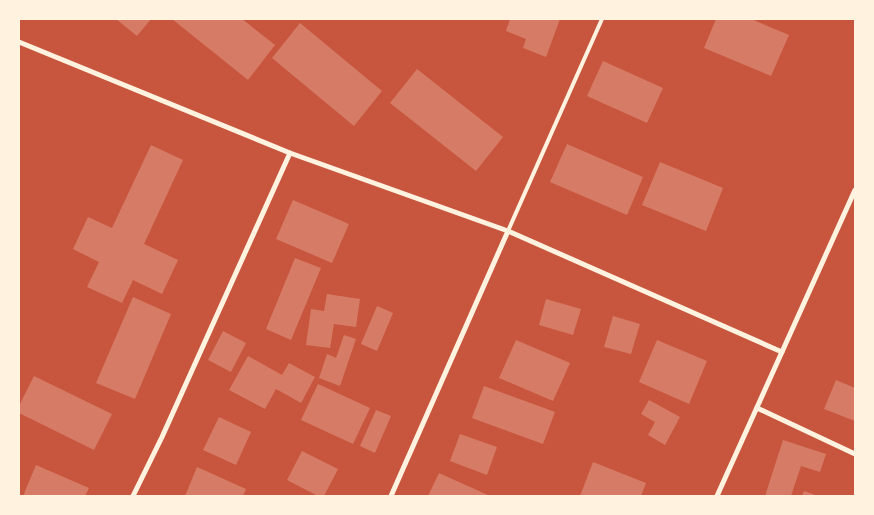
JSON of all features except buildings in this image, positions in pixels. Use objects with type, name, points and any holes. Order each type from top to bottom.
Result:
[{"type":"street","points":[[19,42],[290,153],[508,231],[782,352]]},
{"type":"street","points":[[133,496],[162,437],[290,153]]},
{"type":"street","points":[[717,496],[855,190]]},
{"type":"street","points":[[391,496],[508,231]]},
{"type":"street","points":[[757,408],[855,454]]},
{"type":"lane","points":[[508,231],[602,19]]}]
